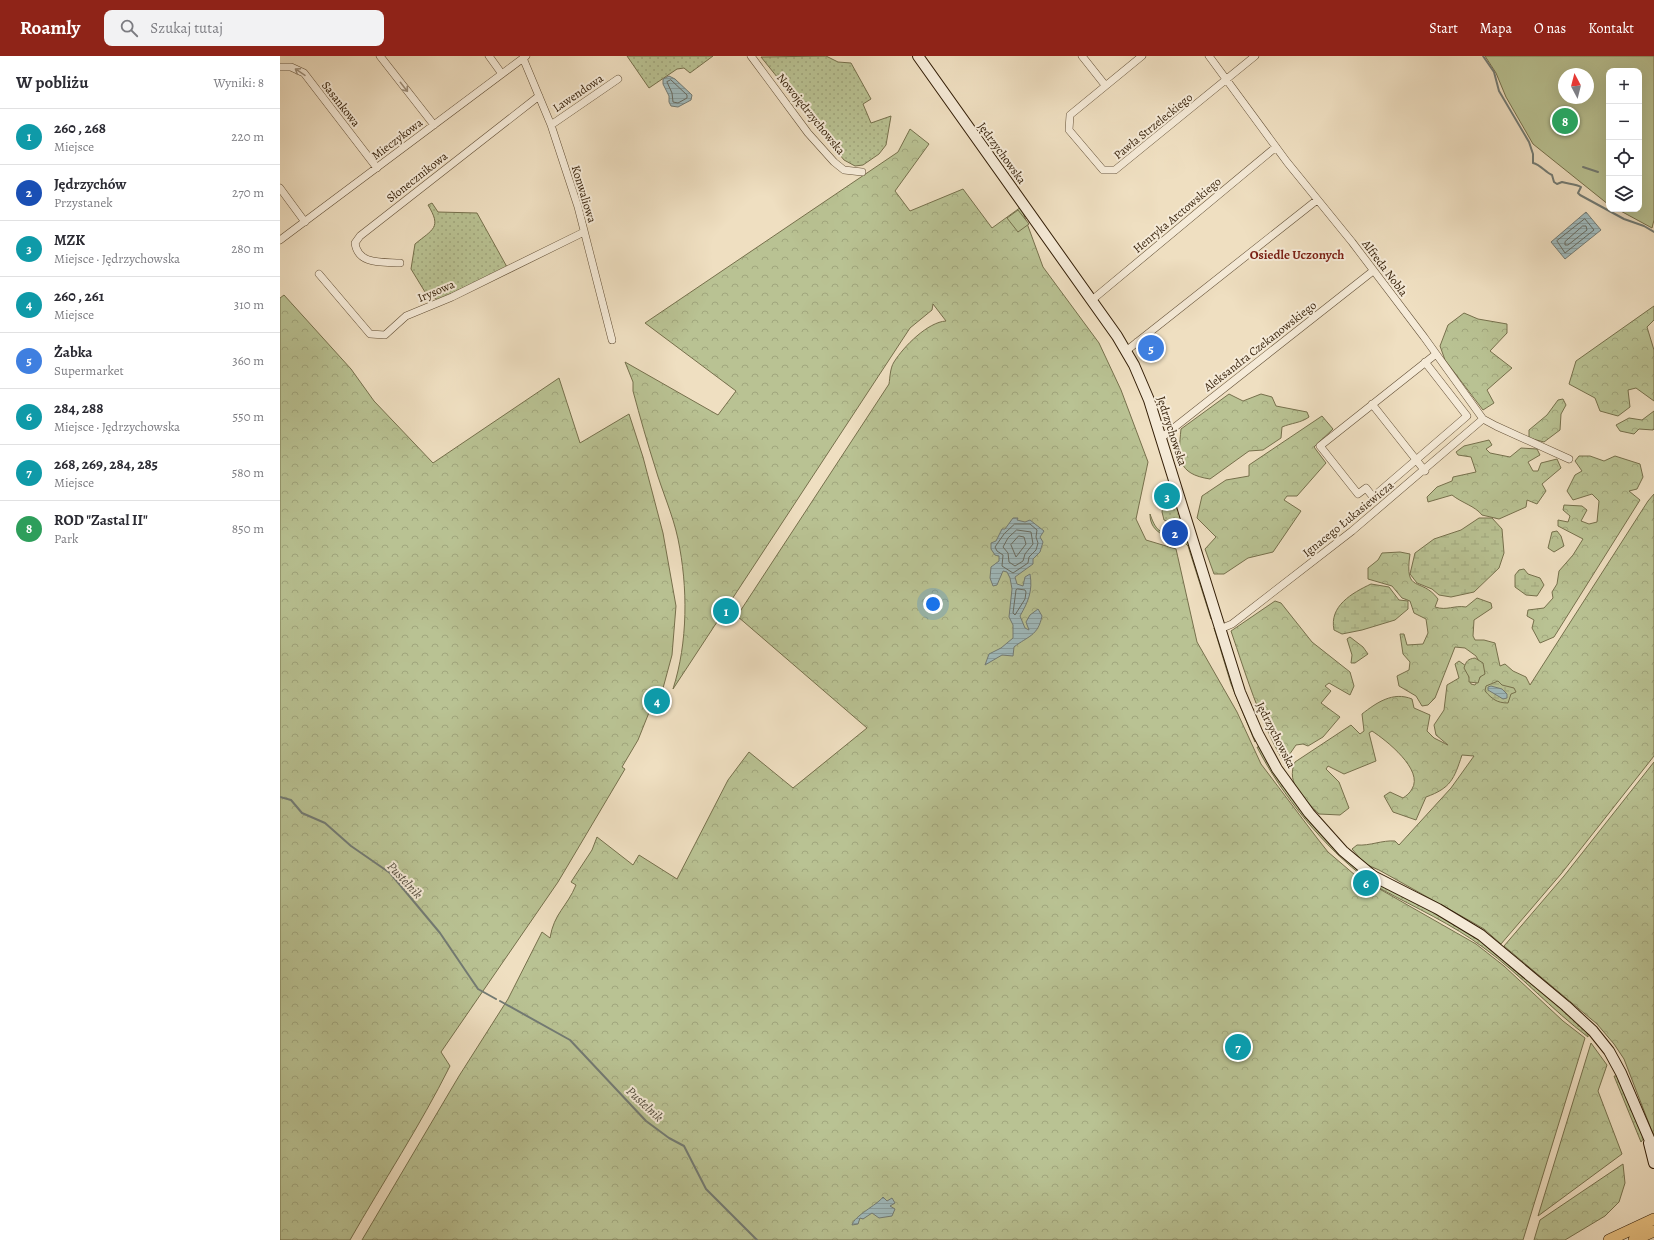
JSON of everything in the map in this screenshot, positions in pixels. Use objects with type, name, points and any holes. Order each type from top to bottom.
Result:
[{"type":"main road","name":"Jędrzychowska","points":[[918,56],[1092,300],[1126,351],[1145,389],[1240,692],[1258,734],[1275,765],[1325,833],[1354,861],[1374,876],[1438,910],[1481,936],[1580,1018],[1601,1041],[1615,1063],[1642,1120],[1652,1146],[1654,1163]]},
{"type":"main road","points":[[1609,1240],[1654,1219]]},
{"type":"main road","points":[[1634,1240],[1654,1231]]},
{"type":"street","points":[[380,56],[434,125]]},
{"type":"street","points":[[490,56],[502,74]]},
{"type":"street","name":"Nowojędrzychowska","points":[[751,56],[808,132],[834,162],[844,170],[862,172]]},
{"type":"street","points":[[1082,56],[1105,86]]},
{"type":"street","name":"Pawła Strzeleckiego","points":[[1142,56],[1070,115],[1069,130],[1103,170],[1115,170],[1255,56]]},
{"type":"street","name":"Alfreda Nobla","points":[[1209,56],[1317,200],[1352,242],[1483,418],[1496,426],[1569,460]]},
{"type":"street","name":"Mieczykowa","points":[[280,240],[525,57]]},
{"type":"street","name":"Konwaliowa","points":[[525,57],[551,125],[584,232],[612,340]]},
{"type":"street","name":"Sasankowa","points":[[280,67],[291,67],[304,73],[377,168]]},
{"type":"street","name":"Lawendowa","points":[[551,125],[618,79]]},
{"type":"street","name":"Słonecznikowa","points":[[400,263],[366,260],[356,250],[355,243],[360,236],[539,96]]},
{"type":"street","name":"Henryka Arctowskiego","points":[[1092,300],[1276,146]]},
{"type":"street","points":[[280,188],[305,222]]},
{"type":"street","points":[[1126,351],[1317,200]]},
{"type":"street","name":"Irysowa","points":[[319,274],[370,334],[385,335],[406,316],[452,297],[584,232]]},
{"type":"street","name":"Aleksandra Czekanowskiego","points":[[1161,438],[1373,271]]},
{"type":"street","points":[[1137,342],[1144,351]]},
{"type":"street","points":[[1425,362],[1467,416],[1417,461],[1373,497],[1366,488],[1358,494],[1320,446],[1372,404],[1425,362],[1436,354]]},
{"type":"street","points":[[1372,404],[1425,471]]},
{"type":"street","name":"Ignacego Łukasiewicza","points":[[1220,629],[1232,624],[1352,531],[1425,471],[1483,418]]},
{"type":"green space","points":[[627,56],[713,56],[690,73],[684,68],[677,69],[649,88]]},
{"type":"green space","points":[[826,56],[838,62],[851,63],[871,99],[863,104],[871,123],[891,116],[886,145],[879,154],[863,165],[855,166],[844,160],[761,57]]},
{"type":"green space","points":[[1485,56],[1654,56],[1654,220],[1652,228],[1623,212],[1642,212],[1642,68],[1606,68],[1606,203],[1533,144],[1506,97],[1496,73]]},
{"type":"green space","points":[[910,129],[929,144],[895,191],[910,211],[963,189],[992,228],[1021,207],[1043,267],[1099,343],[1121,390],[1148,462],[1136,519],[1146,540],[1176,549],[1197,642],[1237,712],[1261,764],[1328,852],[1355,875],[1476,944],[1504,966],[1563,1021],[1585,1038],[1523,1240],[362,1240],[459,1076],[508,999],[542,932],[550,938],[554,922],[576,885],[571,882],[592,850],[597,837],[633,865],[639,855],[677,879],[728,780],[749,752],[793,788],[867,728],[737,616],[889,384],[890,373],[898,356],[910,342],[924,330],[939,322],[946,321],[933,304],[932,310],[910,328],[673,689],[682,652],[684,634],[684,576],[678,539],[649,448],[633,391],[633,382],[625,362],[718,415],[736,391],[645,323],[898,152]]},
{"type":"green space","points":[[432,203],[438,212],[477,213],[507,267],[438,300],[425,292],[411,269],[415,244],[434,228],[434,219],[428,205]]},
{"type":"green space","points":[[1018,210],[1029,224],[1018,232],[1007,218]]},
{"type":"green space","points":[[284,295],[351,369],[374,401],[433,463],[559,378],[580,443],[629,414],[643,457],[663,533],[676,606],[672,655],[659,703],[650,710],[638,740],[622,767],[625,769],[558,882],[441,1052],[450,1066],[414,1132],[350,1240],[280,1240],[280,298]]},
{"type":"green space","points":[[1654,306],[1654,320],[1647,327],[1654,350],[1654,401],[1636,388],[1628,390],[1630,407],[1618,416],[1600,411],[1595,398],[1569,384],[1576,361]]},
{"type":"green space","points":[[1464,313],[1478,319],[1507,324],[1507,333],[1490,351],[1512,368],[1487,390],[1494,403],[1483,410],[1445,360],[1440,346],[1448,325]]},
{"type":"green space","points":[[1229,394],[1243,401],[1261,394],[1272,397],[1276,406],[1307,412],[1309,417],[1303,421],[1282,427],[1281,438],[1263,450],[1249,451],[1210,479],[1199,477],[1186,469],[1182,463],[1180,456],[1181,429]]},
{"type":"green space","points":[[1563,399],[1566,405],[1561,414],[1560,430],[1544,442],[1529,438],[1529,430],[1547,415],[1558,400]]},
{"type":"green space","points":[[1654,411],[1653,430],[1639,429],[1634,434],[1620,431],[1616,425],[1629,418],[1642,420]]},
{"type":"green space","points":[[1322,416],[1333,429],[1314,447],[1326,463],[1297,496],[1287,496],[1284,500],[1301,511],[1273,552],[1248,558],[1224,574],[1214,574],[1205,549],[1216,537],[1197,518],[1202,496],[1226,480],[1249,476],[1249,465]]},
{"type":"green space","points":[[1489,440],[1492,445],[1486,449],[1490,453],[1510,457],[1521,448],[1537,449],[1540,455],[1528,462],[1533,471],[1538,471],[1541,463],[1557,459],[1561,468],[1542,484],[1546,491],[1537,504],[1527,500],[1526,507],[1499,519],[1482,515],[1476,509],[1452,495],[1428,502],[1427,497],[1437,487],[1452,481],[1453,477],[1476,472],[1471,457],[1458,455],[1456,452],[1464,446]]},
{"type":"green space","points":[[1579,456],[1590,456],[1604,461],[1615,456],[1640,464],[1643,477],[1637,489],[1629,491],[1640,500],[1554,637],[1540,643],[1532,628],[1534,620],[1527,616],[1528,610],[1544,608],[1553,598],[1552,592],[1557,584],[1559,571],[1573,555],[1583,539],[1558,526],[1558,520],[1568,522],[1570,516],[1563,510],[1564,505],[1582,506],[1587,510],[1581,521],[1589,524],[1597,522],[1599,501],[1592,494],[1573,500],[1567,491],[1575,475],[1582,471],[1575,461]]},
{"type":"green space","points":[[1170,485],[1181,515],[1179,519],[1172,523],[1164,520],[1162,512],[1164,502],[1169,503],[1171,492],[1166,491]]},
{"type":"green space","points":[[1654,494],[1654,756],[1561,874],[1501,944],[1484,929],[1379,870],[1365,864],[1352,849],[1357,845],[1367,845],[1385,841],[1395,841],[1399,845],[1451,788],[1474,756],[1462,755],[1457,770],[1450,782],[1441,790],[1426,797],[1416,820],[1393,812],[1384,796],[1390,792],[1403,798],[1407,795],[1412,789],[1414,781],[1413,773],[1402,756],[1386,741],[1372,731],[1369,733],[1376,761],[1344,774],[1328,766],[1326,769],[1339,782],[1349,808],[1340,815],[1319,814],[1303,797],[1298,791],[1293,777],[1295,762],[1351,725],[1360,734],[1364,731],[1362,714],[1385,699],[1398,696],[1412,699],[1414,708],[1430,715],[1427,731],[1434,738],[1448,745],[1436,735],[1434,725],[1444,710],[1447,685],[1459,678],[1455,664],[1459,661],[1466,666],[1471,684],[1475,685],[1482,674],[1482,667],[1476,656],[1465,648],[1455,647],[1435,698],[1428,705],[1422,706],[1416,696],[1399,686],[1397,676],[1409,670],[1410,662],[1403,654],[1400,634],[1404,634],[1407,645],[1423,644],[1428,633],[1426,619],[1414,613],[1410,601],[1402,598],[1392,586],[1368,579],[1368,568],[1378,560],[1382,553],[1400,552],[1410,554],[1409,575],[1415,583],[1432,592],[1438,599],[1435,607],[1466,607],[1477,598],[1491,603],[1492,608],[1474,620],[1473,636],[1475,640],[1484,640],[1495,643],[1500,666],[1505,664],[1513,671],[1526,677],[1530,685],[1648,501]]},
{"type":"green space","points":[[1150,514],[1155,526],[1160,531],[1168,533],[1173,532],[1174,534],[1179,532],[1187,536],[1214,618],[1211,619],[1188,546],[1185,543],[1167,537],[1157,531],[1153,527]]},
{"type":"green space","points":[[1479,518],[1492,518],[1502,529],[1504,553],[1499,568],[1474,592],[1451,597],[1439,595],[1432,589],[1417,583],[1410,574],[1415,553],[1434,539],[1461,530]]},
{"type":"green space","points":[[1557,531],[1561,536],[1564,546],[1554,552],[1548,548],[1552,532]]},
{"type":"green space","points":[[1524,569],[1528,574],[1540,578],[1544,585],[1537,596],[1526,595],[1515,587],[1515,575],[1519,570]]},
{"type":"green space","points":[[1371,584],[1389,587],[1399,600],[1408,601],[1408,609],[1395,620],[1362,630],[1342,634],[1334,630],[1333,622],[1338,607],[1350,596]]},
{"type":"green space","points":[[1275,601],[1281,603],[1312,642],[1350,672],[1354,686],[1350,695],[1329,683],[1325,686],[1331,691],[1321,703],[1340,717],[1323,737],[1308,746],[1303,744],[1296,745],[1287,758],[1282,759],[1260,713],[1231,631]]},
{"type":"green space","points":[[1214,628],[1257,739],[1255,742],[1231,684]]},
{"type":"green space","points":[[1350,637],[1363,647],[1368,654],[1355,663],[1351,663],[1352,655],[1347,639]]},
{"type":"green space","points":[[1475,658],[1483,663],[1485,674],[1480,677],[1478,683],[1469,682],[1469,677],[1464,668],[1468,661]]},
{"type":"green space","points":[[1498,681],[1502,685],[1514,688],[1516,692],[1511,694],[1508,703],[1495,700],[1485,691],[1486,686]]},
{"type":"green space","points":[[1257,747],[1261,747],[1366,875],[1368,880],[1336,853],[1305,820],[1278,783]]},
{"type":"green space","points":[[1654,762],[1653,1134],[1624,1059],[1614,1044],[1597,1024],[1504,946],[1564,876]]},
{"type":"green space","points":[[1375,881],[1469,931],[1588,1031],[1588,1037],[1561,1015],[1498,958],[1472,939],[1447,924],[1373,884]]},
{"type":"green space","points":[[1591,1043],[1607,1065],[1598,1091],[1622,1154],[1538,1216]]},
{"type":"green space","points":[[1614,1076],[1619,1076],[1644,1138],[1641,1142]]},
{"type":"green space","points":[[1623,1164],[1625,1183],[1619,1202],[1605,1216],[1565,1240],[1534,1240],[1540,1220]]},
{"type":"water","points":[[669,76],[675,79],[692,95],[691,100],[678,107],[671,106],[669,96],[663,84],[663,79]]},
{"type":"water","points":[[1586,212],[1601,230],[1565,259],[1551,242]]},
{"type":"water","points":[[1013,518],[1018,518],[1017,520],[1025,522],[1030,520],[1044,531],[1040,537],[1043,542],[1040,552],[1033,559],[1033,564],[1015,577],[1017,584],[1023,586],[1025,577],[1030,574],[1031,586],[1029,596],[1020,616],[1025,628],[1029,630],[1026,622],[1030,615],[1038,609],[1042,616],[1035,632],[1014,647],[1013,656],[1002,655],[985,665],[989,654],[1001,648],[1013,638],[1013,625],[1009,617],[1012,589],[1010,578],[1007,572],[1003,571],[997,585],[993,586],[990,578],[991,567],[999,561],[999,556],[995,555],[991,549],[991,543],[996,541],[1002,529],[1005,529]]},
{"type":"water","points":[[1491,686],[1502,689],[1507,694],[1507,698],[1503,699],[1488,690],[1488,687]]},
{"type":"water","points":[[883,1197],[887,1201],[892,1198],[895,1203],[890,1206],[895,1209],[892,1216],[879,1218],[872,1213],[863,1219],[860,1218],[858,1224],[852,1225],[861,1214]]},
{"type":"waterway","points":[[1483,56],[1494,72],[1499,91],[1529,142],[1533,154],[1533,163],[1552,175],[1554,182],[1557,184],[1562,182],[1579,186],[1581,187],[1578,193],[1580,195],[1624,219],[1644,226],[1654,232]]},
{"type":"waterway","points":[[1583,167],[1598,172]]},
{"type":"waterway","name":"Pustelnik","points":[[280,797],[291,800],[302,813],[325,823],[351,846],[390,873],[440,933],[478,989],[496,999]]},
{"type":"waterway","name":"Pustelnik","points":[[500,1001],[570,1040],[646,1121],[669,1138],[684,1146],[706,1189],[757,1240]]},
{"type":"place","name":"ROD \"Zastal II\"","points":[[1565,121]]},
{"type":"place","name":"Żabka","points":[[1151,348]]},
{"type":"place","name":"MZK","points":[[1167,496]]},
{"type":"place","name":"Jędrzychów","points":[[1175,533]]},
{"type":"place","name":"260 , 268","points":[[726,611]]},
{"type":"place","name":"260 , 261","points":[[657,701]]},
{"type":"place","name":"284, 288","points":[[1366,883]]},
{"type":"place","name":"268, 269, 284, 285","points":[[1238,1047]]},
{"type":"district","name":"Osiedle Uczonych","points":[[1297,254]]}]
